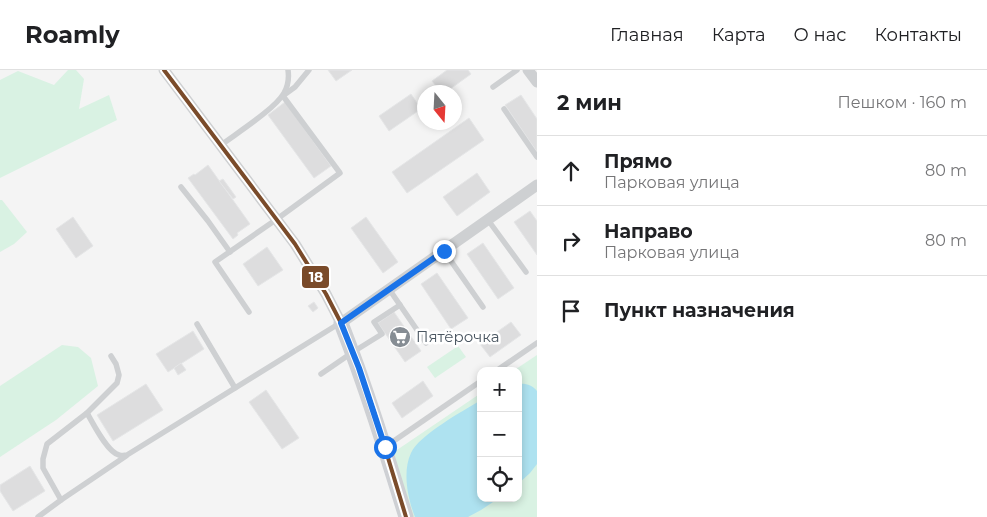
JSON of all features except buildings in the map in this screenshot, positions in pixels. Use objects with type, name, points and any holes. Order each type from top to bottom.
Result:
[{"type":"street","points":[[164,70],[277,219],[326,294],[341,323],[375,415],[406,517]]},
{"type":"street","points":[[528,70],[537,82]]},
{"type":"street","points":[[341,323],[536,188]]},
{"type":"lane","points":[[282,97],[289,78],[288,70]]},
{"type":"lane","points":[[221,145],[266,112],[295,86],[309,70]]},
{"type":"lane","points":[[493,87],[517,70]]},
{"type":"lane","points":[[249,312],[215,262],[340,173],[282,97]]},
{"type":"lane","points":[[504,109],[537,157]]},
{"type":"lane","points":[[181,188],[230,252]]},
{"type":"lane","points":[[488,220],[526,272]]},
{"type":"lane","points":[[444,251],[483,307]]},
{"type":"lane","points":[[388,290],[426,343]]},
{"type":"lane","points":[[321,374],[382,334],[374,322],[400,305]]},
{"type":"lane","points":[[38,517],[128,455],[341,323]]},
{"type":"lane","points":[[197,324],[235,388]]},
{"type":"lane","points":[[502,367],[537,343]]},
{"type":"lane","points":[[61,500],[43,468],[47,444],[87,413],[117,382],[119,375],[116,364],[111,356]]},
{"type":"lane","points":[[385,447],[477,385]]},
{"type":"lane","points":[[87,413],[113,452],[120,456],[128,455]]},
{"type":"green space","points":[[68,70],[76,70],[84,79],[79,109],[109,95],[117,120],[0,178],[0,80],[18,71],[54,85]]},
{"type":"green space","points":[[0,200],[2,200],[27,232],[14,244],[0,252]]},
{"type":"green space","points":[[62,345],[78,347],[91,358],[98,386],[56,420],[0,457],[0,386]]},
{"type":"green space","points":[[458,346],[466,357],[435,378],[427,367]]},
{"type":"green space","points":[[537,355],[537,517],[412,517],[391,454],[477,396],[477,502],[522,502],[522,367],[519,367]]},
{"type":"water","points":[[522,384],[529,385],[537,391],[537,464],[522,480]]},
{"type":"water","points":[[477,402],[477,502],[493,502],[468,517],[415,517],[408,494],[406,477],[408,460],[416,446],[423,439]]},
{"type":"transit line","name":"18","points":[[164,70],[295,244],[326,294],[341,323],[359,368],[406,517]]},
{"type":"place","name":"Пятёрочка","points":[[400,337]]},
{"type":"route","points":[[385,447],[359,368],[341,323],[444,251]]}]
